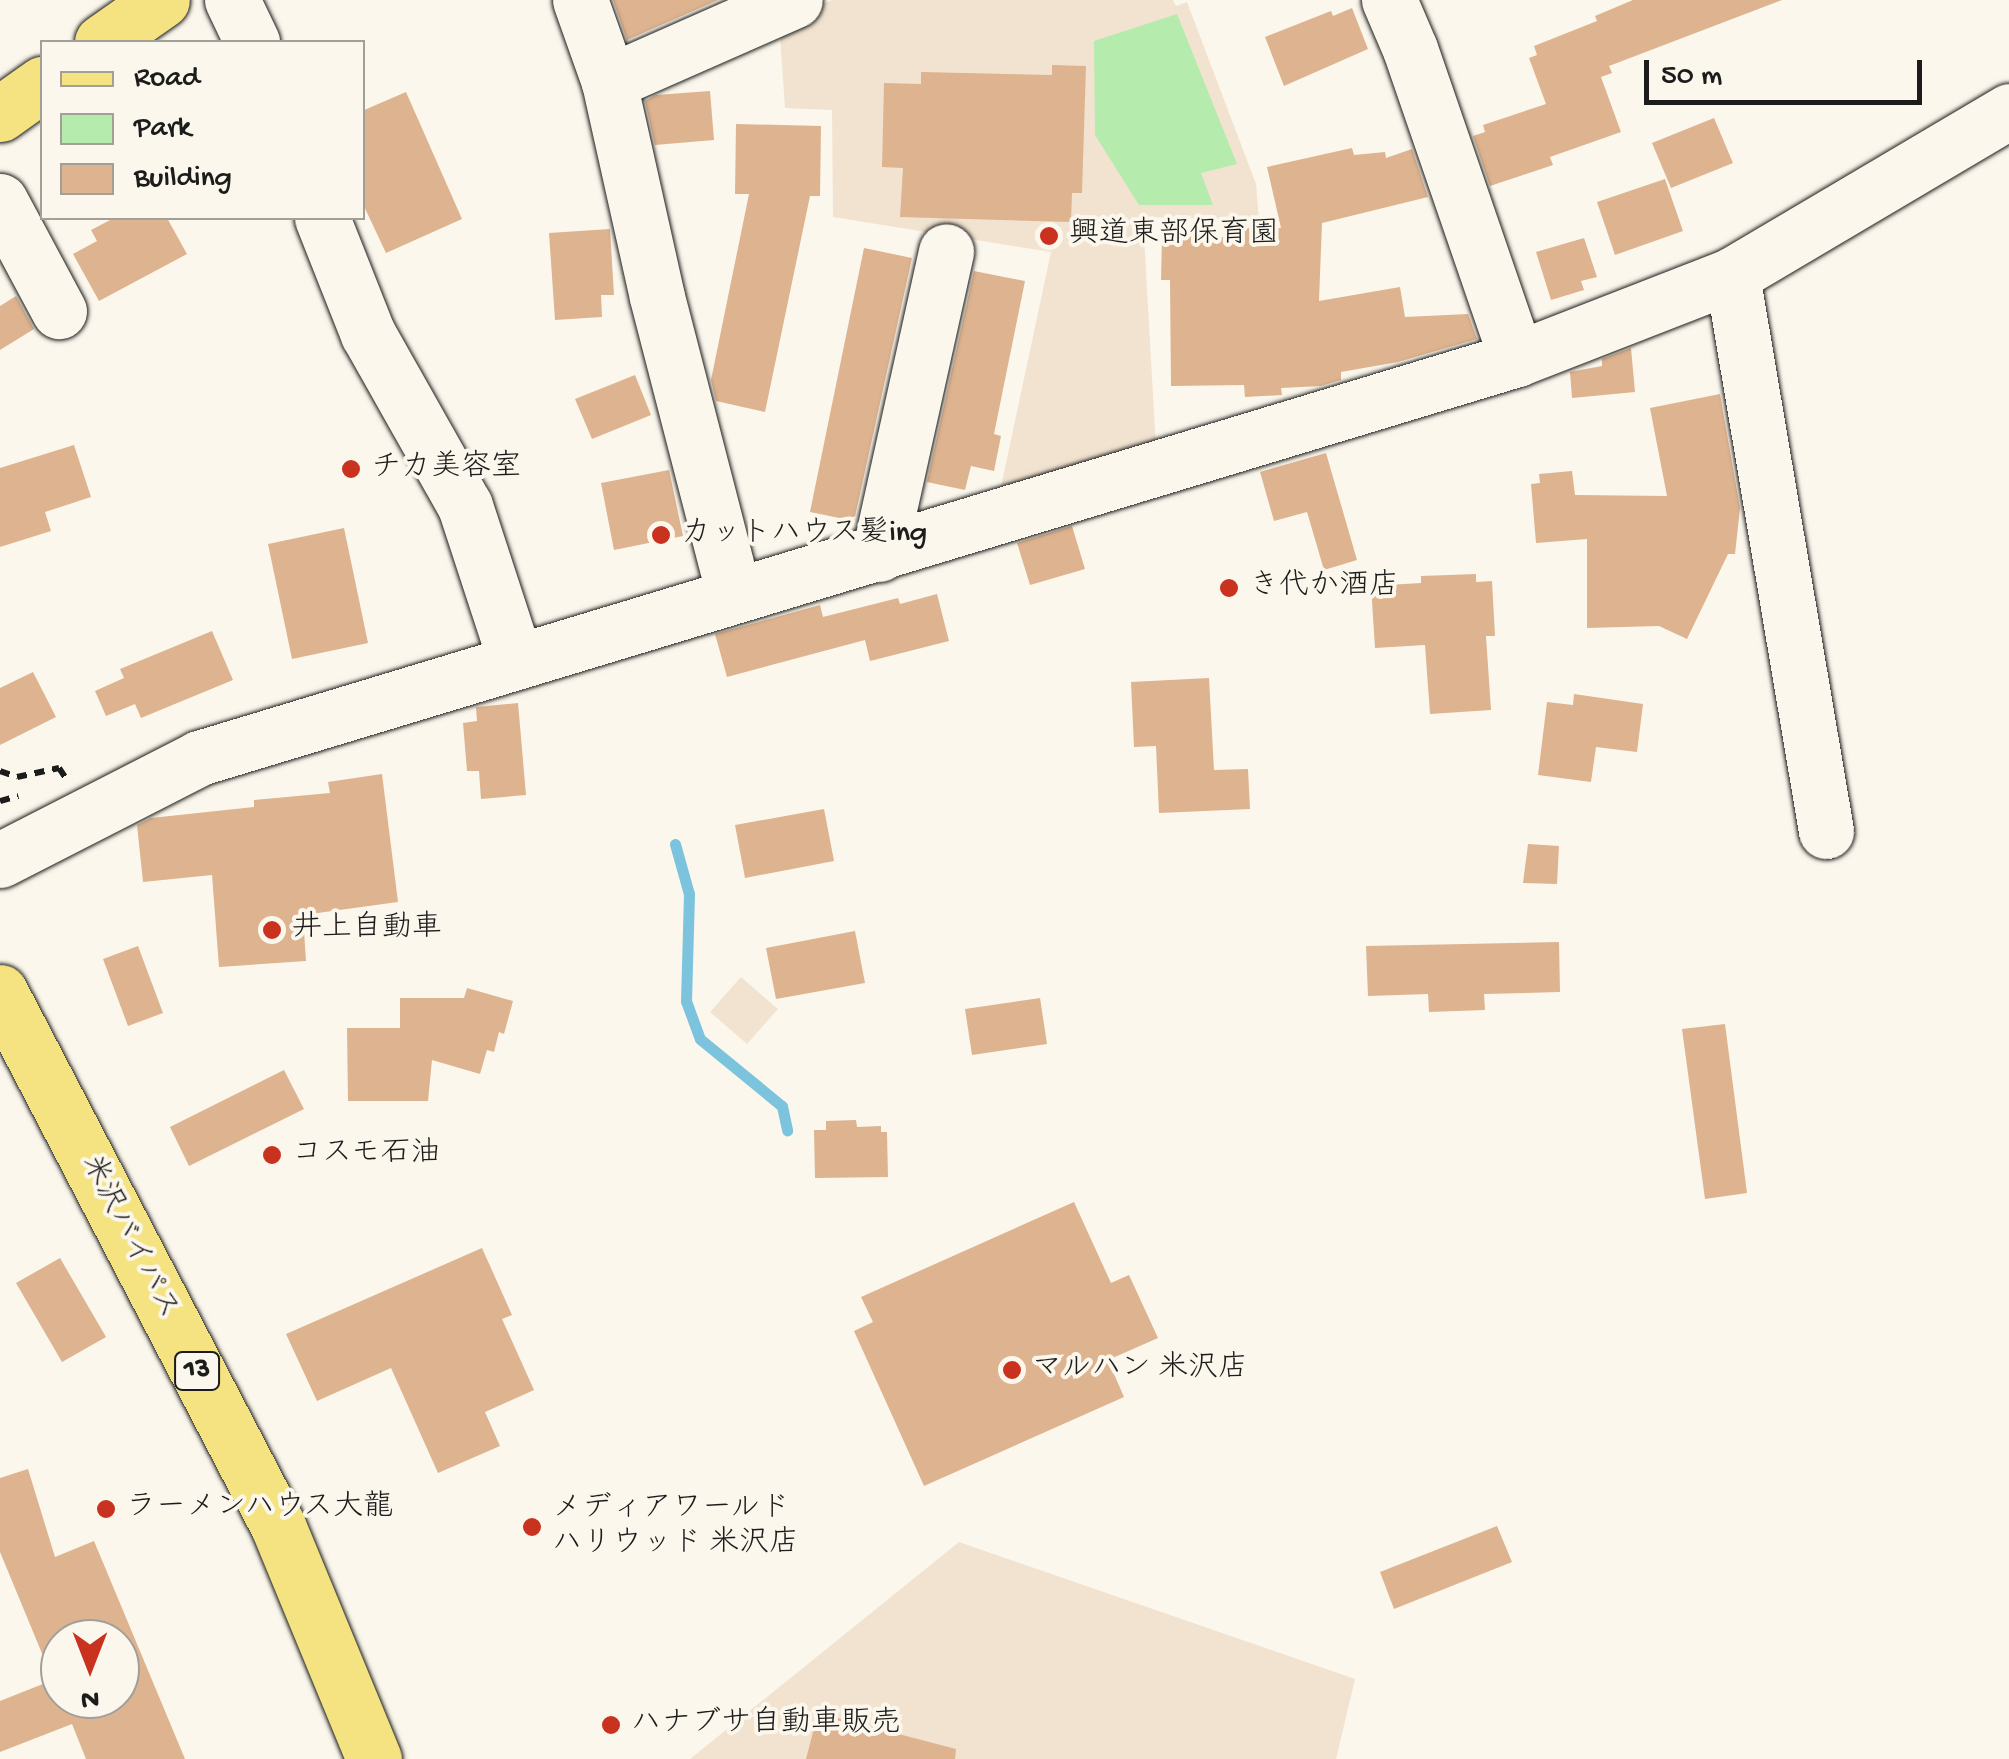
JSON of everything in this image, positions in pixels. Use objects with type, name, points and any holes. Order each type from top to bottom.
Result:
[{"type":"main road","points":[[105,40],[162,0]]},
{"type":"main road","points":[[0,114],[40,85]]},
{"type":"main road","name":"米沢バイパス","points":[[0,992],[278,1526],[374,1759]]},
{"type":"street","points":[[232,0],[251,40]]},
{"type":"street","points":[[580,0],[609,82],[657,297],[734,595]]},
{"type":"street","points":[[609,82],[796,0]]},
{"type":"street","points":[[1389,0],[1410,49],[1517,359]]},
{"type":"street","points":[[0,860],[199,758],[1517,359],[1732,275],[2009,111]]},
{"type":"street","points":[[0,201],[60,311]]},
{"type":"street","points":[[323,220],[368,334],[465,506],[516,662]]},
{"type":"street","points":[[879,554],[946,251]]},
{"type":"street","points":[[1732,275],[1826,831]]},
{"type":"path","points":[[0,771],[17,777],[60,768]]},
{"type":"shaded area","name":"興道東部保育園","points":[[832,0],[1173,0],[1176,6],[1187,2],[1256,184],[1259,220],[1143,217],[1156,448],[999,496],[1051,252],[833,217],[832,110],[785,108],[779,22]]},
{"type":"shaded area","points":[[741,977],[778,1009],[747,1044],[710,1012]]},
{"type":"shaded area","points":[[959,1542],[1355,1679],[1336,1759],[690,1759]]},
{"type":"green space","points":[[1177,14],[1237,164],[1201,173],[1213,205],[1139,205],[1095,135],[1094,41]]},
{"type":"building","points":[[613,0],[718,0],[627,40]]},
{"type":"building","points":[[1633,0],[1782,0],[1609,66],[1612,73],[1601,77],[1621,132],[1550,157],[1553,165],[1490,186],[1473,136],[1485,132],[1483,125],[1546,104],[1529,58],[1537,55],[1534,46],[1597,21],[1595,16]]},
{"type":"building","points":[[1352,8],[1368,49],[1284,86],[1265,37],[1331,11],[1333,16]]},
{"type":"building","points":[[1052,65],[1086,66],[1082,193],[1072,193],[1071,222],[900,217],[903,168],[882,167],[884,83],[921,84],[921,72],[1052,75]]},
{"type":"building","points":[[710,91],[714,140],[655,145],[645,101],[656,95]]},
{"type":"building","points":[[406,92],[462,219],[386,253],[365,208],[365,110]]},
{"type":"building","points":[[1714,118],[1733,163],[1671,188],[1652,143]]},
{"type":"building","points":[[736,124],[821,126],[820,196],[810,196],[765,412],[716,401],[711,380],[749,194],[735,194]]},
{"type":"building","points":[[1352,148],[1354,155],[1385,152],[1386,158],[1412,149],[1428,197],[1322,223],[1319,301],[1400,287],[1405,317],[1468,314],[1477,339],[1398,362],[1341,372],[1341,380],[1321,386],[1281,388],[1282,395],[1245,397],[1244,385],[1171,386],[1170,280],[1161,280],[1162,236],[1225,237],[1225,226],[1281,228],[1267,167]]},
{"type":"building","points":[[1665,179],[1683,231],[1615,255],[1597,202]]},
{"type":"building","points":[[110,220],[168,220],[187,254],[99,301],[73,254],[97,241],[91,230]]},
{"type":"building","points":[[610,229],[614,295],[601,295],[602,317],[555,320],[549,233]]},
{"type":"building","points":[[1584,238],[1597,277],[1581,281],[1584,290],[1551,300],[1536,252]]},
{"type":"building","points":[[864,248],[912,258],[854,521],[810,512]]},
{"type":"building","points":[[974,271],[1025,281],[994,434],[1001,436],[994,471],[971,466],[965,490],[927,482]]},
{"type":"building","points":[[16,296],[34,329],[0,350],[0,306]]},
{"type":"building","points":[[1631,348],[1635,392],[1572,398],[1570,372],[1602,366],[1602,359]]},
{"type":"building","points":[[635,375],[651,415],[592,439],[575,399]]},
{"type":"building","points":[[1720,394],[1740,508],[1735,554],[1728,554],[1687,639],[1659,626],[1587,628],[1587,539],[1536,543],[1531,484],[1540,483],[1539,474],[1572,471],[1575,495],[1667,496],[1650,408]]},
{"type":"building","points":[[74,445],[91,497],[45,512],[51,531],[0,547],[0,468]]},
{"type":"building","points":[[1326,453],[1357,560],[1324,570],[1307,512],[1274,521],[1260,472]]},
{"type":"building","points":[[669,470],[683,536],[614,550],[601,483]]},
{"type":"building","points":[[1072,526],[1085,569],[1030,585],[1017,543]]},
{"type":"building","points":[[344,528],[368,643],[292,659],[268,544]]},
{"type":"building","points":[[1476,574],[1476,582],[1492,581],[1495,636],[1486,636],[1491,710],[1430,714],[1425,645],[1375,648],[1371,586],[1421,583],[1421,576]]},
{"type":"building","points":[[937,594],[949,641],[870,661],[865,640],[727,677],[715,634],[820,605],[823,617],[898,598],[900,604]]},
{"type":"building","points":[[212,631],[233,680],[141,718],[135,704],[106,716],[95,691],[124,678],[120,669]]},
{"type":"building","points":[[33,672],[56,717],[0,745],[0,688]]},
{"type":"building","points":[[1209,678],[1214,770],[1248,769],[1250,809],[1159,813],[1156,746],[1134,747],[1131,682]]},
{"type":"building","points":[[1574,694],[1643,704],[1637,752],[1596,747],[1591,782],[1538,775],[1547,702],[1573,705]]},
{"type":"building","points":[[518,703],[526,795],[481,799],[479,771],[467,771],[463,723],[477,721],[476,707]]},
{"type":"building","points":[[382,774],[398,902],[303,915],[306,961],[219,967],[212,875],[143,882],[137,825],[151,818],[254,807],[254,800],[330,793],[328,782]]},
{"type":"building","points":[[824,809],[834,861],[745,878],[735,825]]},
{"type":"building","points":[[1528,844],[1559,846],[1557,884],[1523,883]]},
{"type":"building","points":[[855,931],[865,983],[776,999],[766,948]]},
{"type":"building","points":[[1559,942],[1560,992],[1484,994],[1485,1010],[1429,1012],[1428,994],[1368,996],[1366,946]]},
{"type":"building","points":[[138,946],[163,1013],[128,1026],[103,959]]},
{"type":"building","points":[[467,988],[513,1001],[504,1034],[499,1032],[494,1052],[487,1050],[480,1074],[432,1060],[428,1101],[348,1101],[347,1028],[400,1028],[400,998],[464,998]]},
{"type":"building","points":[[1040,998],[1047,1044],[972,1055],[965,1009]]},
{"type":"building","points":[[1725,1024],[1747,1193],[1705,1199],[1682,1029]]},
{"type":"building","points":[[284,1070],[304,1109],[189,1166],[170,1127]]},
{"type":"building","points":[[856,1120],[857,1127],[881,1126],[881,1132],[887,1132],[888,1177],[815,1178],[814,1130],[826,1130],[826,1121]]},
{"type":"building","points":[[1074,1202],[1111,1283],[1129,1275],[1158,1338],[1108,1360],[1124,1397],[924,1486],[854,1331],[873,1322],[861,1297]]},
{"type":"building","points":[[482,1248],[512,1315],[502,1319],[534,1390],[485,1412],[500,1446],[438,1473],[391,1368],[317,1401],[286,1334]]},
{"type":"building","points":[[60,1258],[106,1337],[62,1362],[16,1283]]},
{"type":"building","points":[[28,1469],[55,1557],[94,1541],[127,1619],[40,1619],[40,1649],[0,1552],[0,1478]]},
{"type":"building","points":[[1497,1526],[1512,1562],[1394,1609],[1380,1572]]},
{"type":"building","points":[[140,1651],[185,1759],[86,1759],[72,1724],[0,1752],[0,1701],[40,1685],[40,1719],[140,1719]]},
{"type":"building","points":[[818,1713],[956,1749],[955,1759],[806,1759]]},
{"type":"waterway","points":[[675,844],[689,894],[686,1001],[700,1039],[782,1106],[787,1130]]},
{"type":"place","name":"興道東部保育園","points":[[1049,236]]},
{"type":"place","name":"チカ美容室","points":[[351,469]]},
{"type":"place","name":"カットハウス髪ing","points":[[661,535]]},
{"type":"place","name":"き代か酒店","points":[[1229,588]]},
{"type":"place","name":"井上自動車","points":[[272,930]]},
{"type":"place","name":"コスモ石油","points":[[272,1155]]},
{"type":"place","name":"マルハン 米沢店","points":[[1012,1370]]},
{"type":"place","name":"ラーメンハウス大龍","points":[[106,1509]]},
{"type":"place","name":"メディアワールド ハリウッド 米沢店","points":[[532,1527]]},
{"type":"place","name":"ハナブサ自動車販売","points":[[611,1725]]}]
